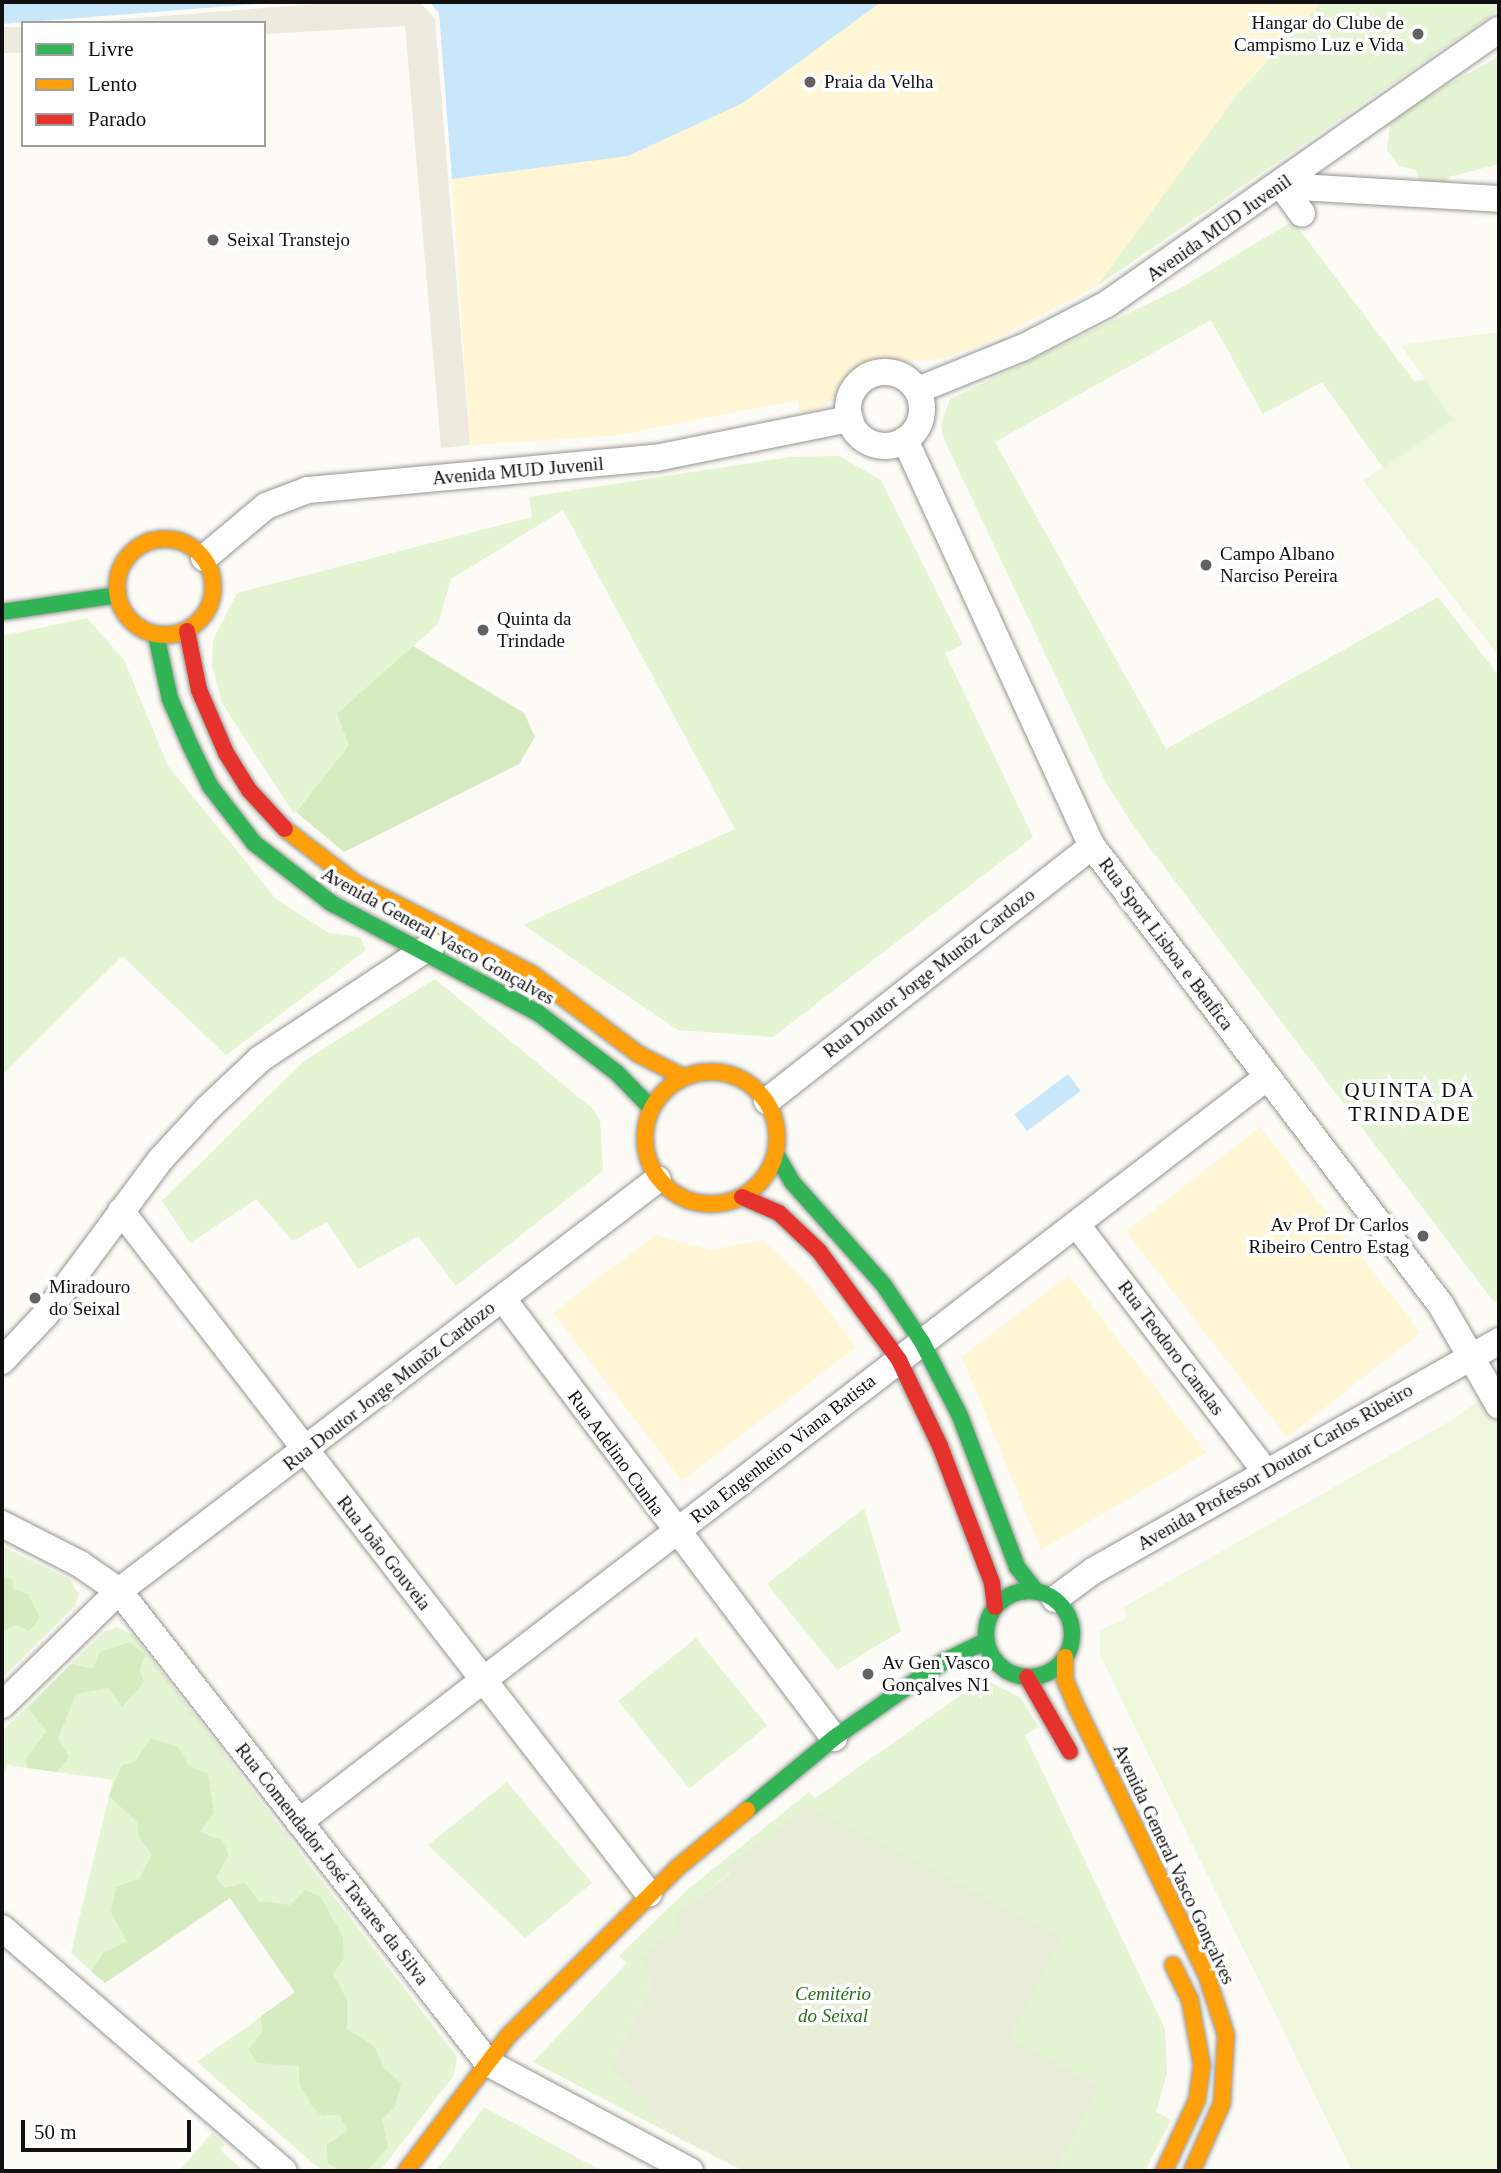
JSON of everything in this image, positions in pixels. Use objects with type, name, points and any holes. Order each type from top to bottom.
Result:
[{"type":"main road","points":[[155,540],[173,540],[204,558],[213,577],[213,598],[204,617],[187,631],[156,635],[131,620],[118,595],[125,561],[155,540]]},
{"type":"main road","points":[[2,612],[118,595]]},
{"type":"main road","name":"Avenida General Vasco Gonçalves","points":[[187,631],[211,723],[249,790],[275,821],[357,884],[455,931],[532,974],[638,1054],[683,1077]]},
{"type":"main road","name":"Avenida General Vasco Gonçalves","points":[[156,635],[170,699],[210,786],[232,817],[287,873],[331,903],[414,944],[538,1013],[617,1073],[651,1108]]},
{"type":"main road","points":[[701,1072],[738,1077],[766,1101],[775,1117],[776,1154],[769,1171],[743,1197],[706,1205],[688,1201],[658,1179],[644,1145],[651,1108],[683,1077],[701,1072]]},
{"type":"main road","points":[[743,1197],[779,1213],[807,1239],[899,1360],[940,1446],[992,1583],[995,1607],[986,1641],[1000,1666],[1027,1677],[1049,1672],[1065,1657],[1071,1624],[1017,1567],[965,1427],[922,1342],[883,1284],[792,1182],[776,1154]]},
{"type":"main road","points":[[995,1607],[1013,1593],[1046,1595]]},
{"type":"main road","points":[[405,2171],[488,2063],[649,1894],[834,1738],[941,1663],[986,1641]]},
{"type":"main road","name":"Avenida General Vasco Gonçalves","points":[[1065,1657],[1065,1679],[1075,1704],[1206,1976],[1226,2035],[1222,2103],[1192,2171]]},
{"type":"main road","points":[[1027,1677],[1077,1767]]},
{"type":"main road","points":[[1164,2171],[1197,2100],[1202,2066],[1190,2000],[1166,1951]]},
{"type":"street","name":"Avenida MUD Juvenil","points":[[918,390],[1024,347],[1107,304],[1282,186],[1499,30]]},
{"type":"street","points":[[1282,186],[1499,199]]},
{"type":"street","points":[[1282,186],[1302,214]]},
{"type":"street","points":[[876,372],[901,374],[918,390],[920,423],[905,440],[872,443],[850,419],[856,385],[876,372]]},
{"type":"street","name":"Avenida MUD Juvenil","points":[[204,558],[252,516],[308,490],[656,458],[850,419]]},
{"type":"street","name":"Rua Sport Lisboa e Benfica","points":[[905,440],[1092,846],[1441,1305],[1474,1356],[1499,1406]]},
{"type":"street","name":"Rua Doutor Jorge Munõz Cardozo","points":[[766,1101],[1092,846]]},
{"type":"street","points":[[2,1361],[46,1315],[121,1211],[179,1140],[260,1059],[388,971],[414,944],[455,931]]},
{"type":"street","name":"Rua Engenheiro Viana Batista","points":[[299,1822],[1267,1077]]},
{"type":"street","name":"Rua Doutor Jorge Munõz Cardozo","points":[[2,1705],[119,1591],[658,1179]]},
{"type":"street","name":"Rua João Gouveia","points":[[121,1211],[649,1894]]},
{"type":"street","name":"Rua Teodoro Canelas","points":[[1077,1224],[1265,1471]]},
{"type":"street","name":"Rua Adelino Cunha","points":[[503,1298],[675,1532],[834,1738]]},
{"type":"street","name":"Avenida Professor Doutor Carlos Ribeiro","points":[[1046,1595],[1499,1341]]},
{"type":"street","name":"Rua Comendador José Tavares da Silva","points":[[2,1524],[80,1564],[119,1591],[488,2063],[690,2171]]},
{"type":"street","points":[[2,1927],[284,2171]]},
{"type":"green space","points":[[1321,2],[1499,2],[1499,10],[1097,286],[1238,93]]},
{"type":"green space","points":[[1499,56],[1499,164],[1449,177],[1444,185],[1420,183],[1416,170],[1399,166],[1387,150],[1390,125],[1402,111]]},
{"type":"green space","points":[[1293,221],[1414,381],[1499,373],[1394,483],[1322,382],[1263,414],[1211,320],[995,442],[1166,749],[1438,597],[1499,676],[1499,1299],[1494,1302],[1134,827],[1106,783],[943,437],[941,425],[950,399],[1179,289]]},
{"type":"green space","points":[[1499,332],[1499,656],[1363,481],[1453,420],[1401,345]]},
{"type":"green space","points":[[839,456],[881,480],[963,645],[945,653],[1033,837],[773,1037],[678,1030],[523,925],[735,829],[563,510],[451,579],[438,624],[338,714],[349,745],[294,814],[222,703],[212,666],[213,640],[237,593],[532,517],[529,497],[790,457]]},
{"type":"green space","points":[[87,618],[124,660],[168,766],[276,899],[329,933],[360,937],[366,950],[226,1055],[122,956],[2,1075],[2,636]]},
{"type":"green space","points":[[413,646],[524,713],[535,737],[519,764],[344,852],[296,812],[349,745],[337,714]]},
{"type":"green space","points":[[435,979],[593,1109],[600,1120],[603,1171],[456,1286],[418,1236],[358,1269],[327,1222],[293,1241],[256,1199],[190,1243],[162,1201],[304,1061]]},
{"type":"green space","points":[[1499,1387],[1499,2171],[1352,2171],[1100,1655],[1100,1630],[1127,1618],[1124,1607],[1452,1420]]},
{"type":"green space","points":[[864,1508],[901,1631],[837,1670],[767,1584]]},
{"type":"green space","points":[[2,1546],[69,1579],[79,1594],[75,1606],[2,1678]]},
{"type":"green space","points":[[2,1575],[12,1580],[14,1590],[28,1594],[40,1618],[29,1631],[18,1625],[2,1631]]},
{"type":"green space","points":[[117,1627],[134,1636],[457,2057],[454,2075],[380,2171],[322,2171],[197,2062],[295,1993],[230,1898],[105,1983],[71,1953],[113,1780],[8,1765],[2,1778],[2,1731],[104,1632]]},
{"type":"green space","points":[[696,1638],[767,1726],[689,1789],[618,1701]]},
{"type":"green space","points":[[130,1642],[145,1654],[140,1670],[144,1682],[122,1707],[108,1688],[76,1694],[58,1738],[69,1757],[57,1772],[27,1768],[26,1758],[47,1731],[28,1708],[71,1664],[93,1669],[100,1652]]},
{"type":"green space","points":[[984,1679],[1021,1698],[1039,1727],[1025,1735],[1165,2029],[1167,2073],[1156,2112],[1171,2120],[1145,2171],[1055,2171],[1100,2086],[1008,2040],[726,1868],[730,1873],[675,1917],[681,1925],[610,2067],[669,2133],[533,2062],[627,1963],[619,1956],[687,1890],[809,1792],[815,1798]]},
{"type":"green space","points":[[151,1738],[178,1747],[189,1766],[208,1774],[214,1813],[200,1832],[221,1840],[229,1854],[216,1878],[225,1888],[245,1883],[259,1901],[290,1905],[305,1890],[320,1896],[343,1937],[344,1958],[333,1974],[347,2000],[347,2029],[374,2046],[384,2068],[401,2083],[395,2107],[382,2119],[388,2148],[366,2171],[340,2171],[328,2163],[327,2145],[348,2130],[339,2115],[322,2116],[311,2105],[299,2082],[299,2066],[257,2063],[248,2049],[262,2033],[261,2016],[295,1992],[230,1898],[105,1983],[91,1971],[104,1952],[127,1942],[111,1912],[116,1887],[139,1879],[152,1854],[139,1837],[137,1822],[109,1796],[122,1765],[135,1762]]},
{"type":"green space","points":[[507,1782],[592,1883],[525,1938],[428,1845]]},
{"type":"green space","name":"Cemitério do Seixal","points":[[808,1806],[1063,1937],[1008,2039],[1100,2086],[1055,2171],[744,2171],[669,2133],[610,2067],[654,1979],[639,1960],[680,1925],[674,1917],[730,1874],[725,1868]]},
{"type":"green space","points":[[484,2107],[585,2162],[603,2171],[436,2171]]},
{"type":"green space","points":[[212,2133],[225,2144],[220,2150],[244,2171],[179,2171]]},
{"type":"sand","points":[[881,2],[1321,2],[1238,93],[1097,286],[987,343],[941,359],[866,363],[826,405],[801,415],[798,400],[618,435],[470,445],[452,179],[628,156],[743,103]]},
{"type":"sand","points":[[1260,1127],[1421,1333],[1287,1437],[1126,1232]]},
{"type":"sand","points":[[655,1235],[711,1250],[764,1240],[807,1282],[856,1347],[682,1481],[553,1313]]},
{"type":"sand","points":[[1068,1275],[1206,1453],[1041,1550],[962,1357]]},
{"type":"shaded area","points":[[341,2],[420,2],[435,19],[470,445],[441,448],[405,26],[266,34],[266,21],[99,21]]},
{"type":"shaded area","points":[[2,27],[21,27],[21,53],[2,53]]},
{"type":"water","points":[[2,2],[280,2],[21,21],[2,24]]},
{"type":"water","points":[[430,2],[881,2],[743,103],[628,156],[452,179],[439,13]]},
{"type":"water","points":[[1068,1074],[1081,1091],[1027,1131],[1014,1114]]},
{"type":"traffic: fast","points":[[2,612],[118,595]]},
{"type":"traffic: fast","points":[[156,635],[170,699],[190,745],[210,786],[254,843],[331,903],[538,1013],[617,1073],[651,1108]]},
{"type":"traffic: fast","points":[[776,1154],[792,1182],[883,1284],[922,1342],[960,1416],[1017,1567],[1036,1591]]},
{"type":"traffic: fast","points":[[1029,1591],[1046,1594],[1060,1603],[1069,1617],[1072,1634],[1069,1651],[1060,1665],[1046,1674],[1029,1677],[1012,1674],[998,1665],[989,1651],[986,1634],[989,1617],[998,1603],[1012,1594],[1029,1591]]},
{"type":"traffic: fast","points":[[747,1810],[834,1738],[941,1663],[986,1641]]},
{"type":"traffic: slow","points":[[165,539],[183,543],[199,553],[209,569],[213,587],[209,605],[199,621],[183,631],[165,635],[147,631],[131,621],[121,605],[117,587],[121,569],[131,553],[147,543],[165,539]]},
{"type":"traffic: slow","points":[[285,829],[357,884],[532,974],[638,1054],[683,1077]]},
{"type":"traffic: slow","points":[[711,1072],[736,1077],[758,1091],[772,1113],[777,1138],[772,1163],[758,1185],[736,1199],[711,1204],[686,1199],[664,1185],[650,1163],[645,1138],[650,1113],[664,1091],[686,1077],[711,1072]]},
{"type":"traffic: slow","points":[[1065,1657],[1065,1680],[1075,1704],[1207,1976],[1226,2035],[1222,2103],[1192,2171]]},
{"type":"traffic: slow","points":[[406,2171],[508,2036],[677,1868],[747,1810]]},
{"type":"traffic: slow","points":[[1164,2171],[1197,2100],[1202,2066],[1190,2000],[1173,1965]]},
{"type":"traffic: jam","points":[[187,631],[199,690],[226,753],[249,790],[285,829]]},
{"type":"traffic: jam","points":[[742,1197],[779,1213],[819,1251],[899,1360],[940,1446],[992,1583],[995,1607]]},
{"type":"traffic: jam","points":[[1027,1677],[1070,1752]]},
{"type":"place","name":"Hangar do Clube de Campismo Luz e Vida","points":[[1418,34]]},
{"type":"place","name":"Praia da Velha","points":[[810,82]]},
{"type":"place","name":"Seixal Transtejo","points":[[213,240]]},
{"type":"place","name":"Campo Albano Narciso Pereira","points":[[1206,565]]},
{"type":"place","name":"Quinta da Trindade","points":[[483,630]]},
{"type":"place","name":"Av Prof Dr Carlos Ribeiro Centro Estag","points":[[1423,1236]]},
{"type":"place","name":"Miradouro do Seixal","points":[[35,1298]]},
{"type":"place","name":"Av Gen Vasco Gonçalves N1","points":[[868,1674]]},
{"type":"district","name":"QUINTA DA TRINDADE","points":[[1410,1102]]}]
